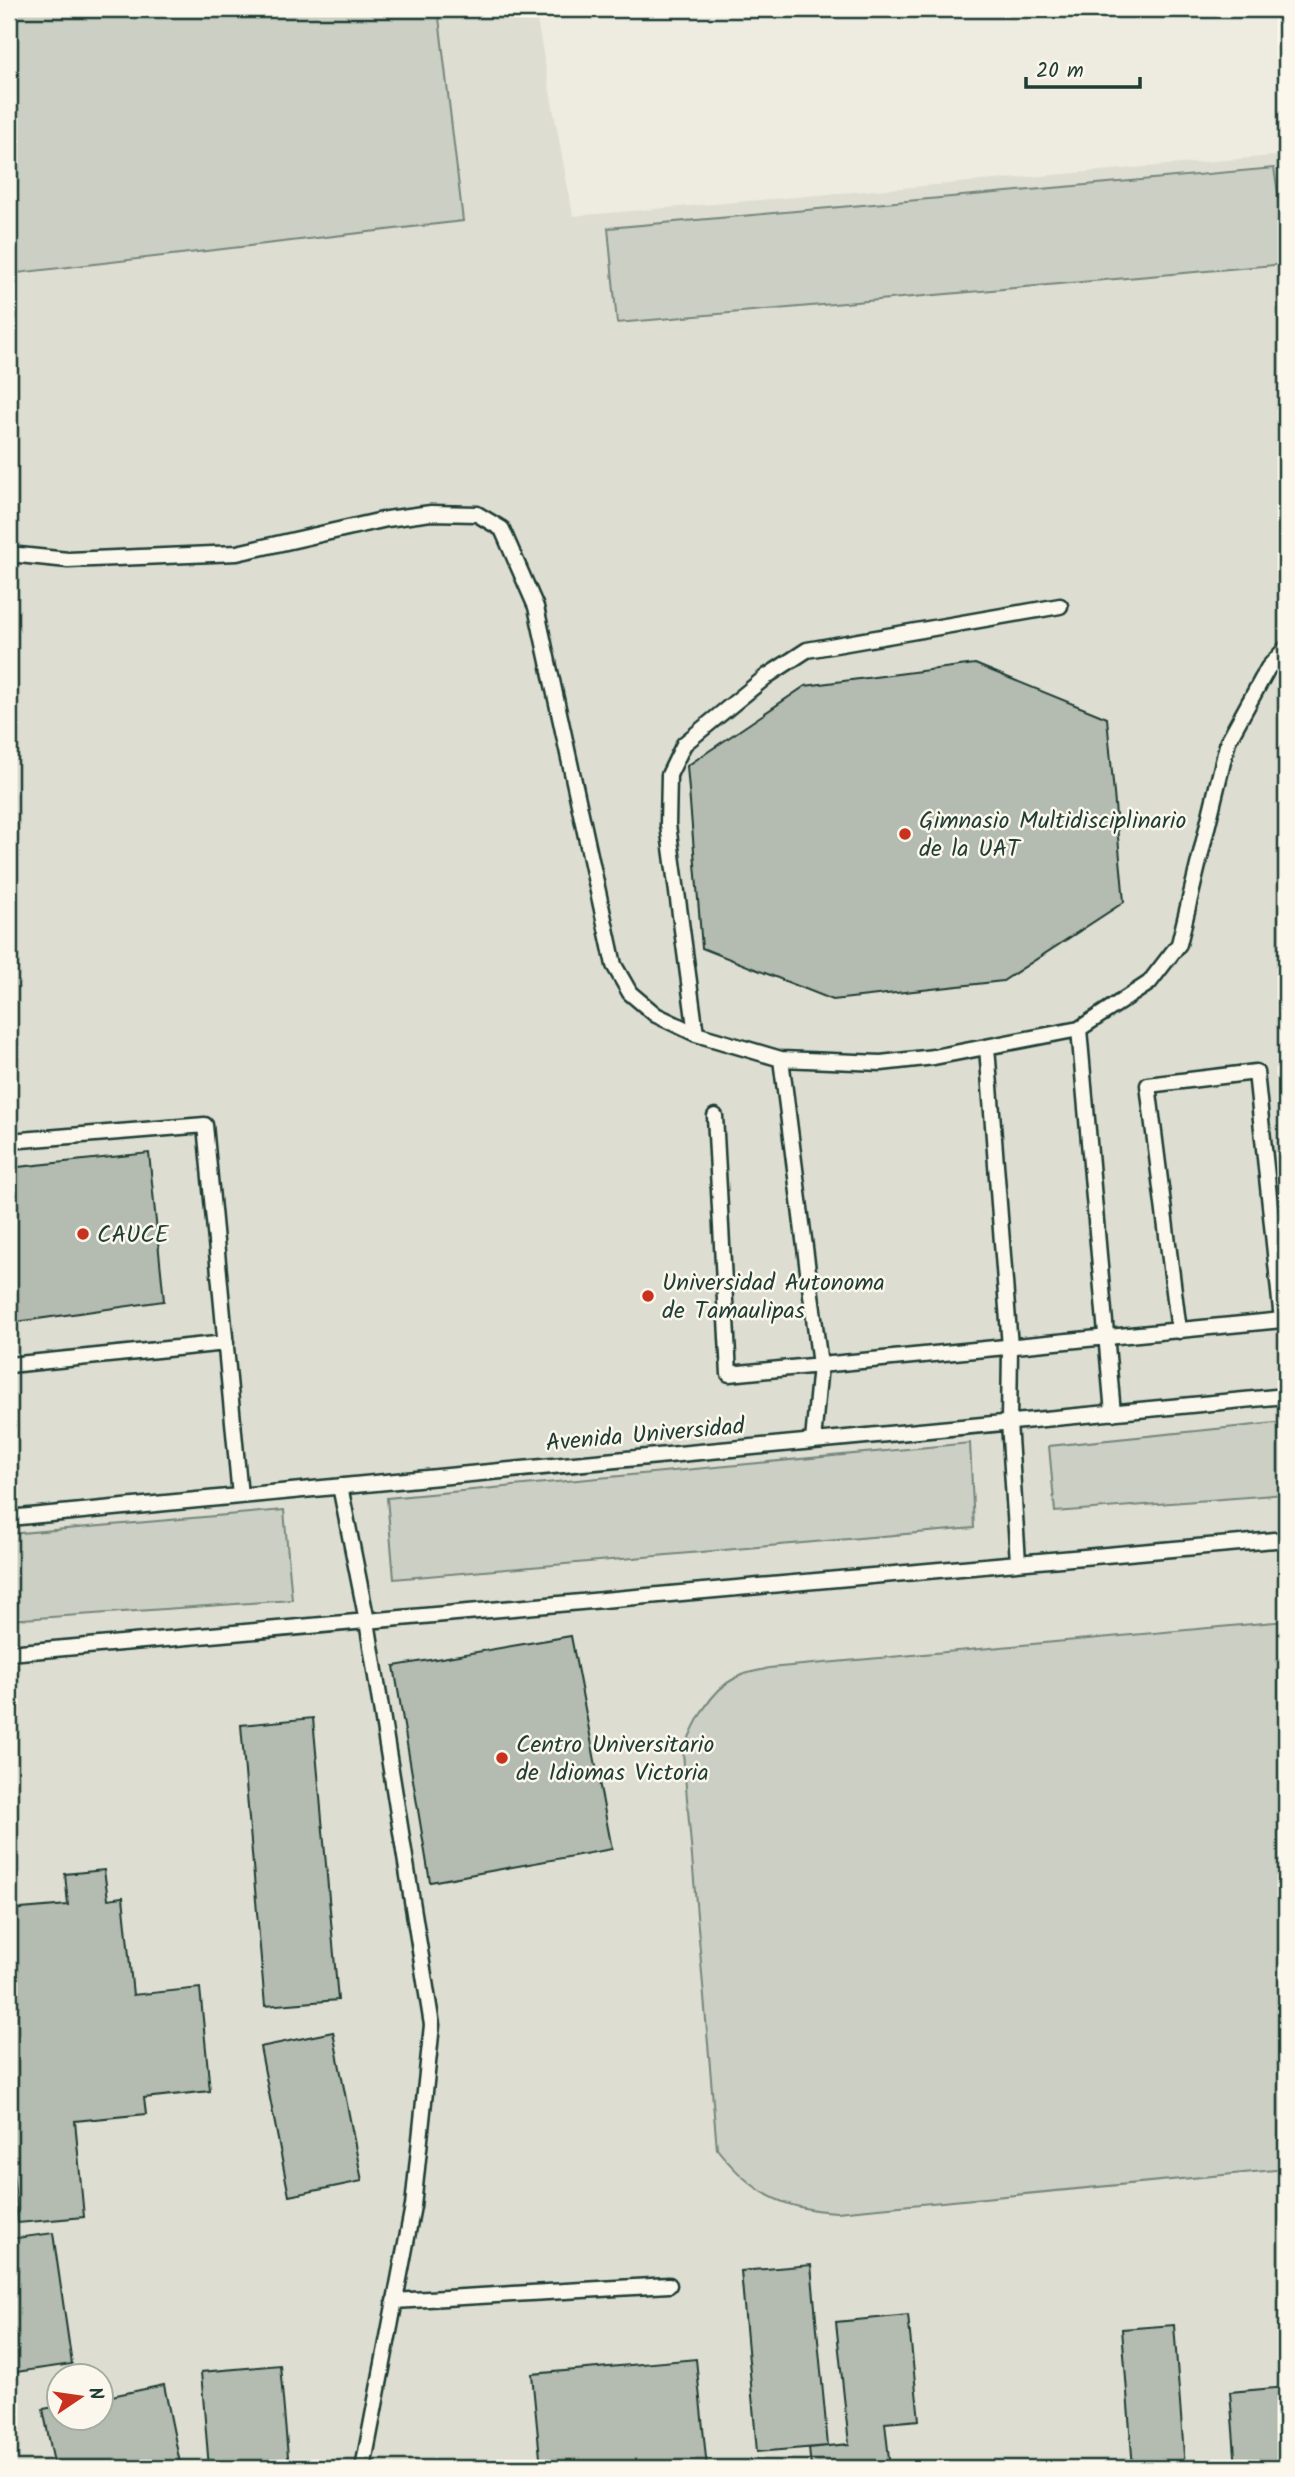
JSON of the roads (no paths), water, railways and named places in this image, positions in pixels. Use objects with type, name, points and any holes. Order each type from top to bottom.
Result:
[{"type":"lane","points":[[9,554],[68,560],[237,553],[387,519],[431,513],[477,514],[502,529],[536,607],[614,965],[630,993],[656,1016],[696,1034],[781,1059],[881,1063],[934,1058],[1079,1029],[1149,983],[1180,944],[1228,741],[1268,668],[1286,648]]},
{"type":"lane","points":[[696,1034],[668,825],[669,775],[684,744],[767,676],[807,650],[1060,606]]},
{"type":"lane","points":[[1079,1029],[1113,1413]]},
{"type":"lane","points":[[987,1047],[1010,1347],[1009,1422],[1018,1562]]},
{"type":"lane","points":[[781,1059],[820,1365],[813,1441]]},
{"type":"lane","points":[[715,1116],[729,1374],[1107,1338],[1178,1331],[1282,1320],[1256,1072],[1148,1085],[1178,1331]]},
{"type":"lane","points":[[9,1141],[205,1125],[240,1496]]},
{"type":"lane","points":[[9,1366],[226,1343]]},
{"type":"lane","name":"Avenida Universidad","points":[[9,1518],[1286,1396]]},
{"type":"lane","points":[[341,1486],[367,1621],[432,2025],[413,2206],[363,2468]]},
{"type":"lane","points":[[9,1653],[1286,1539]]},
{"type":"lane","points":[[394,2301],[669,2285]]},
{"type":"place","name":"Gimnasio Multidisciplinario de la UAT","points":[[905,834]]},
{"type":"place","name":"CAUCE","points":[[83,1234]]},
{"type":"place","name":"Universidad Autonoma de Tamaulipas","points":[[648,1296]]},
{"type":"place","name":"Centro Universitario de Idiomas Victoria","points":[[502,1758]]}]
